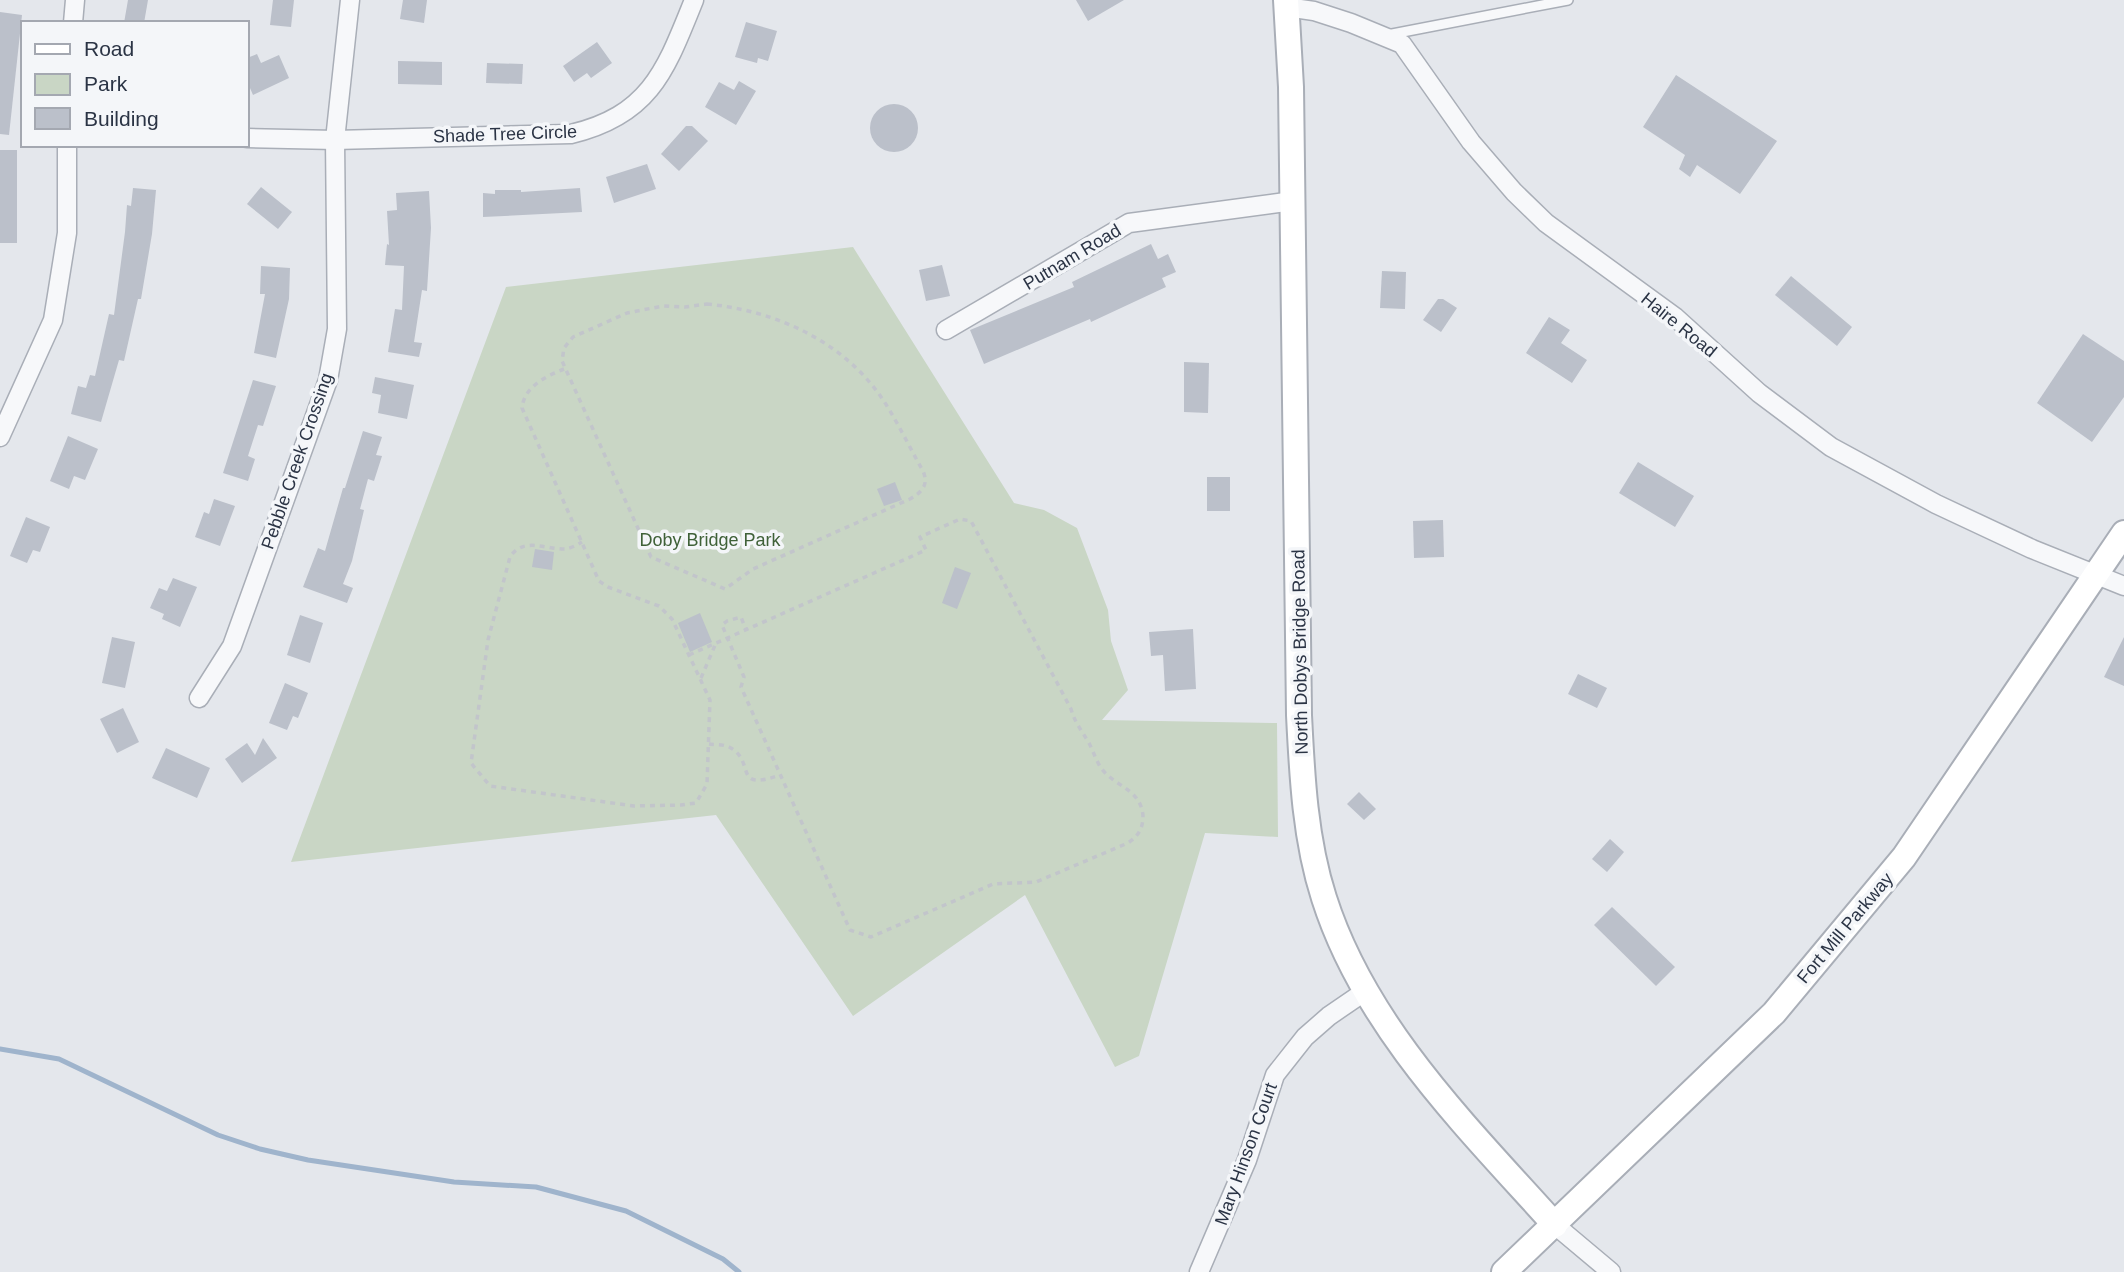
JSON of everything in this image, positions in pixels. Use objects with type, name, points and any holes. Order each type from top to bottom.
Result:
[{"type":"street","points":[[74,21],[75,0]]},
{"type":"street","name":"Pebble Creek Crossing","points":[[199,698],[232,646],[328,380],[337,329],[335,140],[350,0]]},
{"type":"street","name":"Shade Tree Circle","points":[[248,138],[335,140],[571,134],[590,130],[611,121],[647,94],[658,80],[694,0]]},
{"type":"street","name":"Haire Road","points":[[1287,3],[1402,44],[1472,142],[1514,192],[1545,223],[1675,317],[1759,393],[1831,447],[1936,504],[2032,549],[2124,586]]},
{"type":"street","name":"North Dobys Bridge Road","points":[[1287,3],[1293,201],[1299,715],[1304,795],[1316,870],[1324,900],[1338,934],[1383,1019],[1457,1116],[1555,1225]]},
{"type":"street","points":[[0,437],[53,320],[67,233],[67,147]]},
{"type":"street","name":"Putnam Road","points":[[946,330],[1129,223],[1293,201]]},
{"type":"street","name":"Fort Mill Parkway","points":[[1504,1272],[1774,1013],[1904,857],[2124,533]]},
{"type":"street","name":"Mary Hinson Court","points":[[1199,1272],[1238,1184],[1275,1076],[1305,1037],[1329,1016],[1367,990]]},
{"type":"street","points":[[1555,1225],[1611,1272]]},
{"type":"lane","points":[[1382,36],[1568,0]]},
{"type":"path","points":[[707,304],[780,320],[818,339],[849,361],[886,404],[923,471],[926,482],[915,496],[753,569],[724,589],[651,557],[564,369],[562,355],[567,342],[627,313],[663,306],[707,304]]},
{"type":"path","points":[[564,369],[551,374],[528,391],[522,408],[602,584],[663,609],[672,619],[700,680],[711,708],[707,784],[700,799],[691,805],[634,806],[490,786],[471,763],[488,640],[510,557],[514,551],[526,545],[567,549],[582,542]]},
{"type":"path","points":[[689,655],[727,638],[746,630],[926,550],[920,537],[960,519],[971,521],[1077,727],[1100,766],[1140,801],[1142,828],[1134,839],[1036,882],[993,884],[871,937],[850,930],[741,687],[744,677],[727,638],[722,625],[741,617],[746,630]]},
{"type":"path","points":[[700,680],[716,643]]},
{"type":"path","points":[[709,744],[727,746],[733,750],[748,775],[755,780],[762,781],[780,775]]},
{"type":"green space","name":"Doby Bridge Park","points":[[853,247],[1014,503],[1044,510],[1077,528],[1108,610],[1111,641],[1128,690],[1102,720],[1277,723],[1278,837],[1205,833],[1139,1056],[1115,1067],[1025,895],[853,1016],[716,815],[291,862],[506,287]]},
{"type":"building","points":[[128,0],[148,0],[144,21],[124,21]]},
{"type":"building","points":[[273,0],[294,0],[291,27],[270,25]]},
{"type":"building","points":[[403,0],[427,0],[424,23],[400,19]]},
{"type":"building","points":[[1076,0],[1124,0],[1088,21]]},
{"type":"building","points":[[0,12],[22,15],[9,135],[0,134]]},
{"type":"building","points":[[746,22],[777,31],[768,61],[758,58],[757,63],[735,57]]},
{"type":"building","points":[[597,42],[612,63],[591,78],[587,73],[574,82],[563,66]]},
{"type":"building","points":[[257,54],[261,63],[279,55],[289,78],[253,95],[248,83],[248,58]]},
{"type":"building","points":[[398,61],[442,62],[442,85],[398,84]]},
{"type":"building","points":[[487,63],[523,64],[522,84],[486,83]]},
{"type":"building","points":[[1676,75],[1777,141],[1740,194],[1697,165],[1690,177],[1679,169],[1685,155],[1643,127]]},
{"type":"building","points":[[739,81],[756,91],[736,125],[705,107],[719,82],[734,90]]},
{"type":"building","points":[[894,104],[903,105],[911,111],[917,119],[917,137],[911,145],[903,151],[894,152],[885,151],[877,145],[871,137],[870,128],[871,119],[877,111],[885,105]]},
{"type":"building","points":[[686,126],[692,126],[708,141],[679,171],[661,154]]},
{"type":"building","points":[[0,150],[17,150],[17,243],[0,243]]},
{"type":"building","points":[[647,164],[656,189],[614,203],[606,177]]},
{"type":"building","points":[[261,187],[292,212],[278,229],[247,204]]},
{"type":"building","points":[[133,188],[156,190],[152,234],[141,299],[138,299],[124,361],[119,360],[101,422],[71,414],[78,386],[86,388],[90,375],[95,376],[109,314],[114,315],[127,205],[131,206]]},
{"type":"building","points":[[580,188],[582,212],[483,217],[483,193],[495,194],[495,190],[521,192]]},
{"type":"building","points":[[429,191],[431,228],[427,291],[422,290],[414,342],[422,343],[419,357],[388,352],[395,309],[402,310],[404,266],[385,265],[387,244],[389,245],[387,211],[397,210],[396,193]]},
{"type":"building","points":[[1151,244],[1158,259],[1168,254],[1176,272],[1162,278],[1166,287],[1091,322],[1090,319],[984,364],[970,330],[1074,287],[1072,282]]},
{"type":"building","points":[[942,265],[950,296],[926,301],[919,270]]},
{"type":"building","points":[[261,266],[290,268],[289,299],[276,358],[254,353],[265,294],[260,294]]},
{"type":"building","points":[[1382,271],[1406,272],[1405,309],[1380,308]]},
{"type":"building","points":[[1791,276],[1852,327],[1837,346],[1775,295]]},
{"type":"building","points":[[1438,299],[1443,299],[1457,308],[1441,332],[1423,320]]},
{"type":"building","points":[[1549,317],[1570,330],[1561,343],[1587,360],[1572,383],[1526,353]]},
{"type":"building","points":[[2083,334],[2124,361],[2124,397],[2092,442],[2037,403]]},
{"type":"building","points":[[1184,362],[1209,363],[1208,413],[1184,412]]},
{"type":"building","points":[[375,377],[414,385],[407,419],[378,413],[381,395],[372,393]]},
{"type":"building","points":[[253,380],[276,386],[263,426],[258,425],[248,456],[255,459],[248,481],[223,473]]},
{"type":"building","points":[[363,431],[382,437],[376,455],[382,456],[374,481],[368,479],[360,509],[364,510],[352,561],[343,584],[353,588],[347,603],[303,587],[318,548],[325,551]]},
{"type":"building","points":[[68,436],[98,449],[85,480],[74,476],[69,489],[50,481]]},
{"type":"building","points":[[1638,462],[1694,496],[1675,527],[1619,493]]},
{"type":"building","points":[[1207,477],[1230,477],[1230,511],[1207,511]]},
{"type":"building","points":[[895,482],[902,500],[884,506],[877,489]]},
{"type":"building","points":[[214,499],[235,506],[220,546],[195,537],[204,512],[209,514]]},
{"type":"building","points":[[26,517],[50,527],[40,552],[33,550],[27,563],[10,556]]},
{"type":"building","points":[[1443,520],[1444,557],[1414,558],[1413,521]]},
{"type":"building","points":[[535,549],[554,552],[552,570],[532,567]]},
{"type":"building","points":[[955,567],[971,573],[957,609],[942,603]]},
{"type":"building","points":[[173,578],[197,587],[180,627],[162,619],[164,614],[150,608],[159,588],[167,591]]},
{"type":"building","points":[[700,613],[712,642],[690,652],[678,623]]},
{"type":"building","points":[[300,615],[323,623],[310,663],[287,655]]},
{"type":"building","points":[[1193,629],[1196,689],[1165,691],[1163,655],[1151,656],[1149,632]]},
{"type":"building","points":[[112,637],[135,642],[125,688],[102,683]]},
{"type":"building","points":[[2124,637],[2124,686],[2104,677]]},
{"type":"building","points":[[1578,674],[1607,688],[1597,708],[1568,694]]},
{"type":"building","points":[[285,683],[308,693],[298,718],[293,716],[287,730],[269,723]]},
{"type":"building","points":[[123,708],[139,742],[117,753],[100,719]]},
{"type":"building","points":[[263,738],[277,758],[242,783],[225,759],[247,743],[255,755]]},
{"type":"building","points":[[166,748],[210,768],[197,798],[152,778]]},
{"type":"building","points":[[1359,792],[1376,809],[1364,820],[1347,804]]},
{"type":"building","points":[[1610,839],[1624,852],[1607,872],[1592,859]]},
{"type":"building","points":[[1612,907],[1675,967],[1656,986],[1594,925]]},
{"type":"waterway","points":[[0,1049],[59,1059],[218,1135],[260,1149],[308,1160],[454,1182],[536,1187],[626,1211],[723,1259],[739,1272]]}]
